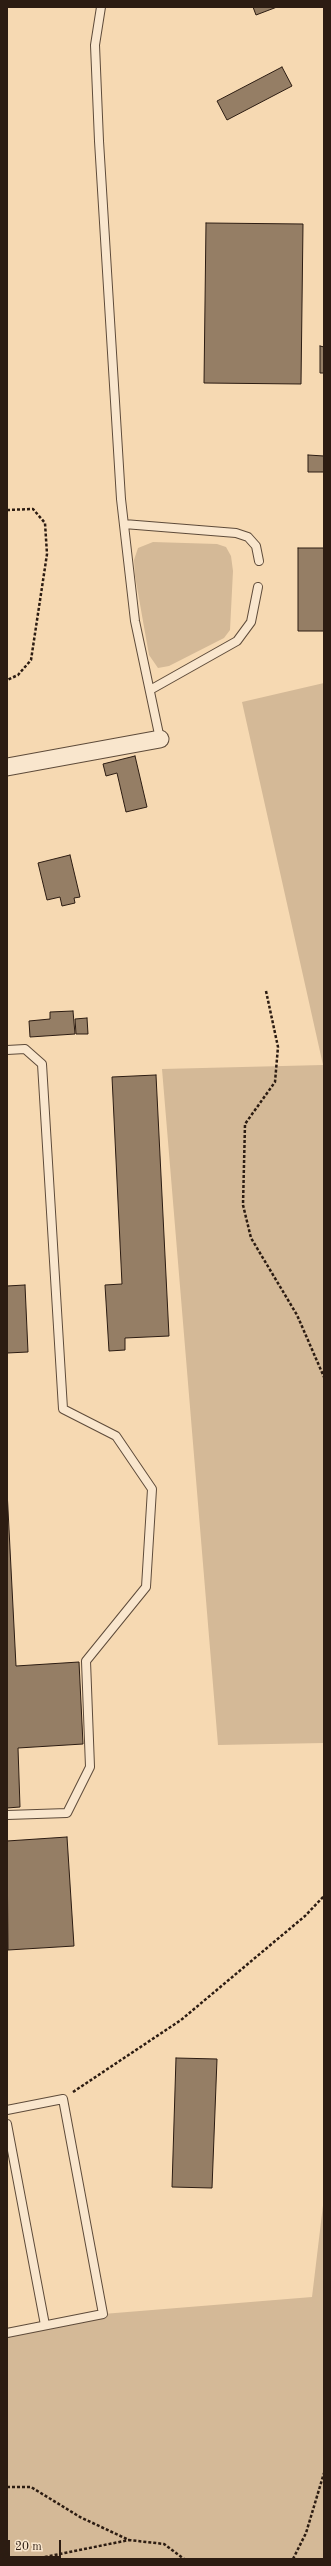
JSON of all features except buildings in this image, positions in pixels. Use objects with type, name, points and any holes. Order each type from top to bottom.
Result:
[{"type":"street","points":[[7,767],[160,739]]},
{"type":"lane","points":[[101,7],[96,45],[99,141],[124,524],[135,622],[160,739]]},
{"type":"lane","points":[[124,524],[236,533],[248,537],[256,546],[259,561]]},
{"type":"lane","points":[[150,690],[237,641],[252,622],[258,587]]},
{"type":"lane","points":[[7,1050],[25,1049],[42,1064],[63,1409],[116,1436],[152,1489],[146,1587],[86,1661],[90,1767],[67,1812],[7,1815]]},
{"type":"lane","points":[[7,2110],[62,2099],[103,2314],[7,2333]]},
{"type":"lane","points":[[7,2124],[45,2325]]},
{"type":"path","points":[[7,510],[33,509],[45,523],[47,554],[31,660],[18,675],[7,680]]},
{"type":"path","points":[[266,991],[278,1047],[275,1082],[245,1124],[243,1205],[252,1238],[297,1315],[324,1376]]},
{"type":"path","points":[[62,2099],[181,2020],[305,1916],[324,1896]]},
{"type":"path","points":[[293,2559],[306,2533],[324,2473]]},
{"type":"path","points":[[7,2487],[31,2487],[80,2517],[129,2540]]},
{"type":"path","points":[[35,2559],[129,2540],[164,2544],[184,2559]]},
{"type":"shaded area","points":[[153,542],[217,544],[226,547],[231,556],[233,571],[230,630],[224,638],[169,666],[158,668],[149,655],[135,576],[134,560],[138,548]]},
{"type":"shaded area","points":[[324,683],[324,1743],[218,1745],[162,1069],[323,1065],[242,702]]},
{"type":"shaded area","points":[[324,2197],[324,2559],[7,2559],[7,2333],[103,2314],[312,2297]]}]
